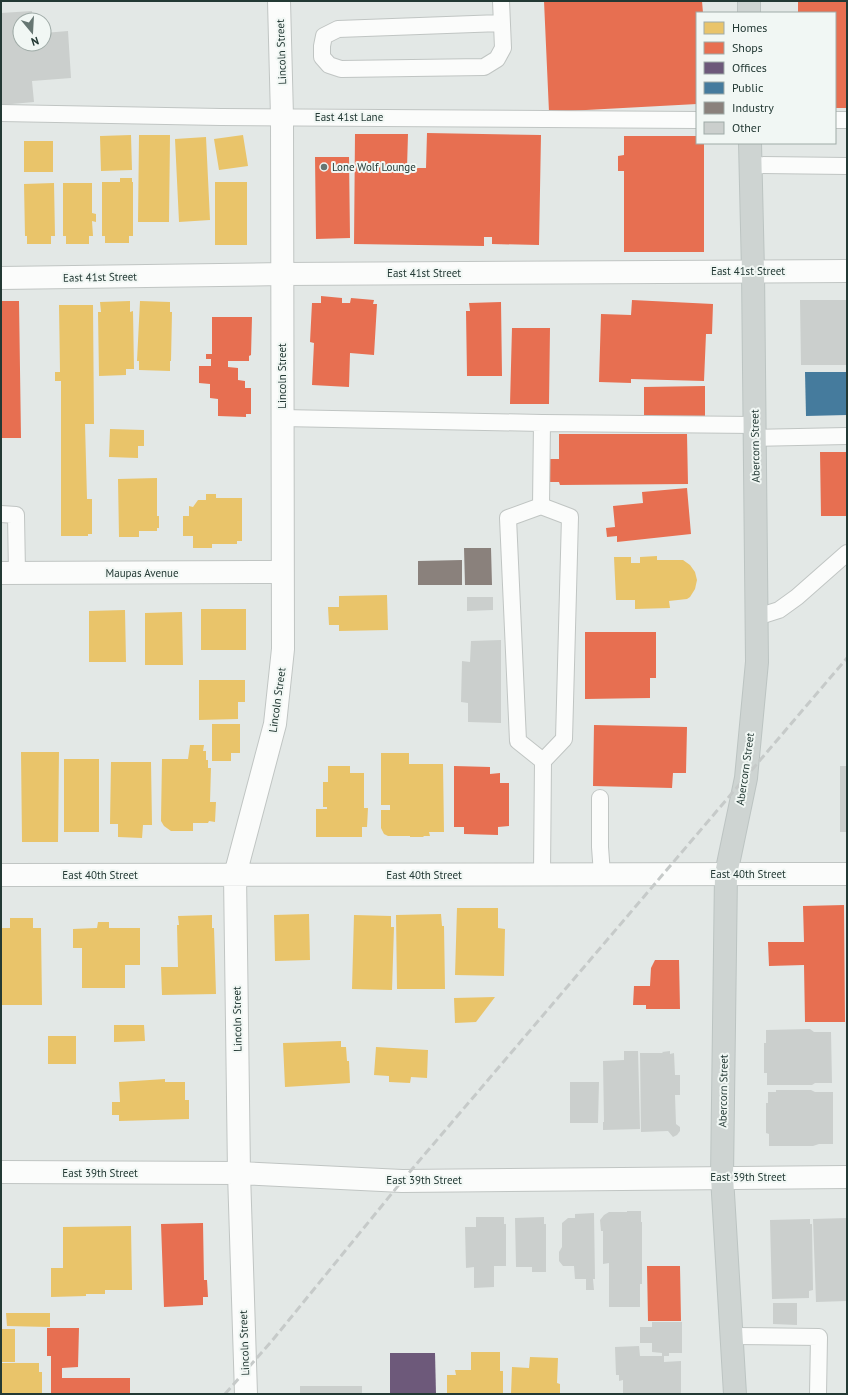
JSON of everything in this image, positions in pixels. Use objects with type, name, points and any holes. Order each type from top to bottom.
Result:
[{"type":"main road","points":[[749,1],[749,12]]},
{"type":"main road","name":"Abercorn Street","points":[[735,1394],[722,1178],[726,874],[746,778],[757,662],[753,271],[750,144]]},
{"type":"street","name":"Lincoln Street","points":[[246,1394],[239,1173],[235,875],[275,724],[283,649],[283,274],[282,117],[279,1]]},
{"type":"street","name":"East 41st Street","points":[[1,278],[283,274],[847,271]]},
{"type":"street","name":"Maupas Avenue","points":[[9,573],[282,572]]},
{"type":"street","name":"East 40th Street","points":[[1,875],[847,874]]},
{"type":"street","name":"East 39th Street","points":[[1,1172],[239,1173],[402,1180],[847,1177]]},
{"type":"lane","points":[[501,1],[502,23],[503,48],[497,59],[484,67],[341,69],[330,65],[322,57],[324,36],[338,29],[502,23]]},
{"type":"lane","name":"East 41st Lane","points":[[1,113],[221,117],[696,120]]},
{"type":"lane","points":[[836,120],[847,120]]},
{"type":"lane","points":[[751,165],[847,166]]},
{"type":"lane","points":[[282,418],[542,423],[847,436]]},
{"type":"lane","points":[[541,506],[542,423]]},
{"type":"lane","points":[[542,874],[543,761],[564,739],[570,518],[541,506],[508,518],[518,741],[543,761]]},
{"type":"lane","points":[[1,514],[16,515],[9,573]]},
{"type":"lane","points":[[757,617],[779,610],[847,553]]},
{"type":"lane","points":[[600,798],[602,874]]},
{"type":"lane","points":[[732,1336],[819,1337],[818,1394]]},
{"type":"building: Homes","points":[[131,135],[132,170],[101,171],[100,136]]},
{"type":"building: Homes","points":[[139,135],[170,135],[169,222],[138,222]]},
{"type":"building: Homes","points":[[243,135],[248,166],[219,170],[214,139]]},
{"type":"building: Homes","points":[[206,137],[210,220],[179,222],[175,139]]},
{"type":"building: Homes","points":[[24,141],[53,141],[53,172],[24,172]]},
{"type":"building: Homes","points":[[120,178],[132,178],[133,182],[133,236],[129,236],[129,243],[105,243],[105,236],[102,236],[102,182],[120,182]]},
{"type":"building: Homes","points":[[215,182],[247,182],[247,245],[215,245]]},
{"type":"building: Homes","points":[[54,183],[55,236],[51,236],[51,244],[27,244],[27,236],[25,236],[24,184]]},
{"type":"building: Homes","points":[[63,183],[92,183],[92,213],[96,214],[96,222],[92,221],[93,236],[89,236],[89,244],[66,244],[66,236],[63,236]]},
{"type":"building: Homes","points":[[130,301],[130,312],[133,311],[134,369],[126,369],[126,375],[99,376],[98,312],[101,312],[100,302]]},
{"type":"building: Homes","points":[[140,301],[170,302],[170,312],[172,312],[170,371],[139,370],[139,361],[137,361]]},
{"type":"building: Homes","points":[[59,305],[93,305],[94,424],[85,424],[87,499],[92,499],[92,534],[88,534],[88,536],[61,536],[61,381],[55,381],[55,372],[60,372]]},
{"type":"building: Homes","points":[[110,429],[144,430],[144,446],[138,446],[138,458],[109,457]]},
{"type":"building: Homes","points":[[157,478],[157,516],[159,516],[159,528],[157,528],[157,531],[139,531],[139,537],[119,537],[118,479]]},
{"type":"building: Homes","points":[[206,494],[216,494],[216,498],[242,498],[242,541],[237,541],[237,544],[212,544],[212,548],[193,548],[193,536],[183,536],[183,516],[189,516],[189,506],[193,507],[198,500],[206,500]]},
{"type":"building: Homes","points":[[657,556],[657,560],[683,560],[690,565],[695,572],[697,580],[695,589],[690,597],[687,599],[669,601],[670,608],[635,609],[635,600],[616,600],[614,557],[631,557],[631,563],[640,563],[640,557]]},
{"type":"building: Homes","points":[[387,595],[388,630],[339,631],[339,625],[329,625],[328,607],[339,607],[339,596]]},
{"type":"building: Homes","points":[[201,609],[246,609],[246,650],[201,650]]},
{"type":"building: Homes","points":[[125,610],[126,662],[89,662],[89,611]]},
{"type":"building: Homes","points":[[182,612],[183,665],[145,665],[145,613]]},
{"type":"building: Homes","points":[[199,680],[245,680],[245,702],[238,702],[238,719],[199,720]]},
{"type":"building: Homes","points":[[212,724],[240,724],[240,753],[231,753],[231,761],[212,761]]},
{"type":"building: Homes","points":[[190,745],[204,745],[203,751],[206,751],[208,768],[211,768],[210,802],[216,802],[215,822],[209,821],[208,823],[193,823],[193,831],[171,831],[164,826],[161,821],[162,759],[188,759]]},
{"type":"building: Homes","points":[[21,752],[59,752],[58,842],[22,842]]},
{"type":"building: Homes","points":[[381,753],[409,753],[409,764],[443,764],[444,832],[429,832],[430,836],[423,837],[388,836],[384,834],[381,828],[381,810],[390,810],[390,805],[381,805]]},
{"type":"building: Homes","points":[[64,759],[99,759],[99,832],[64,832]]},
{"type":"building: Homes","points":[[111,762],[151,762],[152,825],[143,825],[142,838],[118,837],[118,824],[110,824]]},
{"type":"building: Homes","points":[[328,766],[350,766],[350,773],[364,773],[364,808],[368,808],[367,827],[362,827],[362,837],[316,837],[316,809],[327,809],[327,807],[323,807],[323,782],[328,782]]},
{"type":"building: Homes","points":[[457,908],[498,908],[498,928],[505,929],[504,976],[455,975]]},
{"type":"building: Homes","points":[[309,914],[310,960],[275,961],[274,915]]},
{"type":"building: Homes","points":[[441,914],[442,926],[444,926],[445,989],[397,989],[396,915]]},
{"type":"building: Homes","points":[[212,915],[212,928],[214,928],[216,994],[162,995],[161,967],[178,967],[178,916]]},
{"type":"building: Homes","points":[[354,915],[391,916],[391,927],[394,927],[392,990],[352,989]]},
{"type":"building: Homes","points":[[10,918],[33,918],[33,928],[41,928],[42,1005],[2,1005],[2,928],[10,928]]},
{"type":"building: Homes","points":[[98,922],[109,922],[109,928],[140,928],[140,965],[125,965],[125,988],[82,988],[82,948],[73,948],[73,929],[97,928]]},
{"type":"building: Homes","points":[[495,997],[476,1022],[455,1023],[454,998]]},
{"type":"building: Homes","points":[[114,1025],[144,1025],[145,1041],[114,1042]]},
{"type":"building: Homes","points":[[48,1036],[76,1036],[76,1064],[48,1064]]},
{"type":"building: Homes","points":[[341,1041],[341,1047],[346,1047],[347,1061],[349,1061],[350,1083],[285,1087],[283,1043]]},
{"type":"building: Homes","points":[[376,1047],[428,1050],[427,1078],[411,1077],[410,1083],[389,1082],[389,1076],[374,1075]]},
{"type":"building: Homes","points":[[165,1079],[165,1082],[185,1082],[185,1100],[189,1100],[189,1119],[119,1121],[119,1115],[112,1115],[112,1102],[120,1102],[119,1082]]},
{"type":"building: Homes","points":[[131,1226],[132,1290],[105,1290],[105,1294],[51,1297],[51,1268],[63,1268],[63,1227]]},
{"type":"building: Homes","points":[[6,1313],[50,1313],[50,1327],[7,1326]]},
{"type":"building: Homes","points":[[1,1329],[15,1329],[15,1362],[1,1362]]},
{"type":"building: Homes","points":[[471,1352],[500,1352],[500,1371],[503,1371],[503,1394],[447,1393],[447,1375],[456,1375],[455,1370],[471,1370]]},
{"type":"building: Homes","points":[[530,1357],[558,1358],[557,1383],[560,1384],[560,1394],[511,1393],[512,1367],[529,1368]]},
{"type":"building: Homes","points":[[1,1363],[39,1363],[39,1372],[42,1372],[42,1394],[1,1394]]},
{"type":"building: Shops","points":[[544,1],[702,1],[703,12],[696,12],[696,104],[549,112]]},
{"type":"building: Shops","points":[[798,1],[847,1],[847,108],[836,108],[836,12],[798,12]]},
{"type":"building: Shops","points":[[427,133],[541,135],[539,245],[492,244],[492,237],[484,237],[484,246],[354,244],[355,134],[408,134],[407,168],[426,168]]},
{"type":"building: Shops","points":[[624,136],[696,136],[696,144],[704,144],[704,252],[624,252],[624,171],[618,171],[618,156],[624,155]]},
{"type":"building: Shops","points":[[315,157],[349,157],[350,238],[316,239]]},
{"type":"building: Shops","points":[[321,296],[342,298],[342,303],[350,303],[351,298],[374,300],[373,304],[377,304],[374,355],[350,353],[349,387],[312,385],[314,343],[310,342],[312,303],[321,303]]},
{"type":"building: Shops","points":[[632,300],[713,304],[712,334],[706,334],[704,381],[631,379],[631,383],[599,382],[601,314],[631,315]]},
{"type":"building: Shops","points":[[1,301],[19,301],[21,438],[1,438]]},
{"type":"building: Shops","points":[[501,302],[502,376],[467,376],[466,311],[470,311],[469,303]]},
{"type":"building: Shops","points":[[212,317],[252,317],[251,355],[249,356],[249,361],[228,361],[228,367],[238,368],[238,380],[245,381],[245,388],[251,388],[251,414],[246,414],[246,417],[218,416],[218,399],[210,398],[210,384],[199,383],[199,366],[211,366],[211,359],[206,359],[206,354],[212,354]]},
{"type":"building: Shops","points":[[512,328],[550,328],[549,404],[510,404]]},
{"type":"building: Shops","points":[[705,386],[705,418],[644,421],[644,387]]},
{"type":"building: Shops","points":[[559,434],[687,434],[688,484],[560,485],[559,482],[549,482],[548,459],[559,459]]},
{"type":"building: Shops","points":[[820,452],[847,452],[847,516],[821,516]]},
{"type":"building: Shops","points":[[687,488],[691,534],[617,542],[617,536],[607,537],[606,528],[615,527],[613,506],[643,503],[642,492]]},
{"type":"building: Shops","points":[[585,632],[656,632],[656,678],[650,678],[650,698],[585,699]]},
{"type":"building: Shops","points":[[594,725],[687,727],[686,773],[673,773],[672,788],[593,786]]},
{"type":"building: Shops","points":[[454,766],[490,767],[490,774],[500,773],[500,783],[509,783],[509,826],[498,827],[498,835],[464,834],[464,827],[454,827]]},
{"type":"building: Shops","points":[[844,905],[845,1022],[805,1022],[804,965],[769,966],[768,942],[804,942],[803,906]]},
{"type":"building: Shops","points":[[655,960],[679,960],[680,1009],[646,1009],[646,1005],[633,1005],[634,986],[650,986],[651,968]]},
{"type":"building: Shops","points":[[203,1223],[204,1280],[207,1280],[208,1297],[203,1297],[203,1305],[164,1307],[161,1224]]},
{"type":"building: Shops","points":[[647,1266],[680,1266],[681,1321],[648,1321]]},
{"type":"building: Shops","points":[[47,1328],[79,1328],[78,1367],[62,1368],[62,1378],[130,1378],[130,1394],[51,1394],[51,1356],[47,1356]]},
{"type":"building: Offices","points":[[390,1353],[435,1353],[436,1394],[390,1394]]},
{"type":"building: Public","points":[[805,372],[847,372],[847,415],[806,416]]},
{"type":"building: Industry","points":[[464,548],[491,548],[492,585],[465,585]]},
{"type":"building: Industry","points":[[462,560],[462,585],[418,585],[418,561]]},
{"type":"building: Other","points":[[12,12],[12,52],[52,52],[52,32],[68,31],[71,78],[32,81],[34,102],[1,105],[1,13]]},
{"type":"building: Other","points":[[800,300],[847,300],[847,365],[801,365]]},
{"type":"building: Other","points":[[467,597],[493,597],[493,610],[467,611]]},
{"type":"building: Other","points":[[501,640],[501,723],[468,722],[468,703],[461,702],[462,661],[470,662],[471,641]]},
{"type":"building: Other","points":[[840,766],[847,766],[847,832],[840,832]]},
{"type":"building: Other","points":[[810,1029],[814,1032],[831,1032],[832,1083],[815,1083],[812,1085],[767,1085],[767,1073],[764,1073],[764,1043],[766,1043],[766,1030]]},
{"type":"building: Other","points":[[624,1051],[638,1051],[640,1129],[603,1130],[603,1061],[624,1060]]},
{"type":"building: Other","points":[[670,1051],[670,1054],[674,1053],[675,1075],[680,1075],[680,1095],[675,1095],[676,1124],[680,1127],[680,1131],[673,1137],[668,1131],[641,1132],[640,1053],[663,1053],[662,1052]]},
{"type":"building: Other","points":[[570,1082],[599,1082],[598,1123],[570,1123]]},
{"type":"building: Other","points":[[776,1090],[811,1090],[815,1092],[833,1092],[833,1144],[819,1144],[813,1146],[769,1146],[769,1134],[766,1133],[766,1103],[768,1103],[768,1092],[776,1092]]},
{"type":"building: Other","points":[[641,1211],[642,1284],[640,1284],[640,1307],[609,1307],[609,1263],[603,1264],[603,1231],[601,1231],[600,1220],[609,1212]]},
{"type":"building: Other","points":[[594,1213],[594,1290],[586,1290],[586,1279],[575,1279],[574,1266],[563,1266],[559,1261],[559,1252],[562,1247],[562,1223],[568,1218],[575,1218],[575,1214]]},
{"type":"building: Other","points":[[476,1217],[504,1217],[504,1224],[506,1224],[506,1266],[494,1266],[494,1287],[474,1288],[474,1267],[466,1268],[465,1227],[476,1227]]},
{"type":"building: Other","points":[[544,1217],[544,1224],[546,1224],[546,1272],[532,1272],[532,1267],[516,1267],[515,1218]]},
{"type":"building: Other","points":[[847,1218],[847,1301],[816,1302],[813,1219]]},
{"type":"building: Other","points":[[810,1219],[810,1224],[812,1224],[813,1290],[809,1291],[809,1298],[772,1299],[770,1220]]},
{"type":"building: Other","points":[[773,1303],[797,1303],[797,1325],[773,1324]]},
{"type":"building: Other","points":[[652,1322],[682,1322],[682,1353],[669,1353],[669,1356],[664,1356],[664,1362],[681,1361],[681,1394],[623,1394],[623,1380],[619,1381],[619,1375],[616,1375],[615,1347],[639,1346],[640,1356],[662,1356],[662,1353],[652,1352],[652,1343],[640,1343],[640,1327],[652,1327]]},
{"type":"building: Other","points":[[300,1386],[362,1386],[362,1394],[300,1394]]},
{"type":"railway","points":[[225,1394],[271,1342],[402,1181],[847,658]]},
{"type":"place","name":"Lone Wolf Lounge","points":[[324,167]]}]
